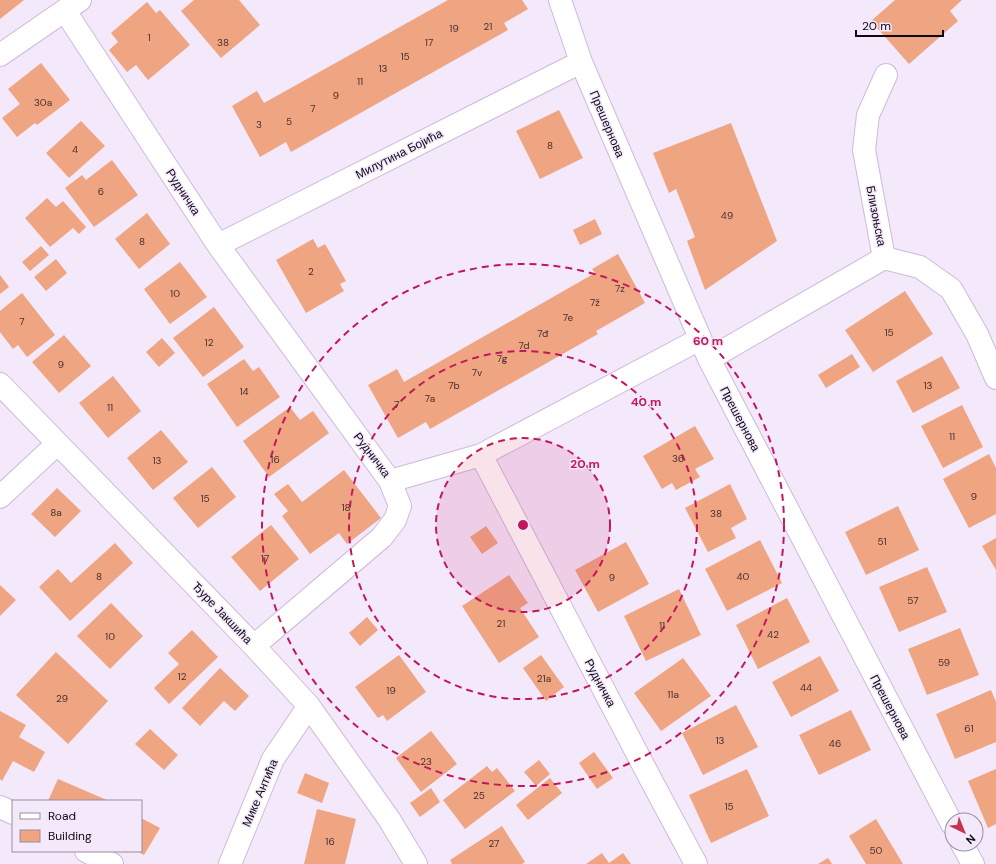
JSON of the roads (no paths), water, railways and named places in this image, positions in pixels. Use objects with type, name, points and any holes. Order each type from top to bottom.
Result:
[{"type":"street","name":"Прешернова","points":[[560,0],[581,62],[704,349],[946,812]]},
{"type":"street","points":[[0,55],[73,5]]},
{"type":"street","name":"Рудничка","points":[[73,5],[218,245],[390,481],[481,455],[696,864]]},
{"type":"street","name":"Милутина Бојића","points":[[218,245],[581,62]]},
{"type":"street","name":"Близоњска","points":[[886,75],[868,115],[864,150],[884,258],[920,267],[951,289],[977,334],[996,378]]},
{"type":"street","points":[[481,455],[704,349],[884,258]]},
{"type":"street","name":"Ђуре Јакшића","points":[[0,384],[254,646],[309,706],[389,819],[416,864]]},
{"type":"street","points":[[0,497],[57,444]]},
{"type":"street","points":[[254,646],[382,537],[395,520],[400,506],[390,481]]},
{"type":"street","name":"Мике Антића","points":[[230,864],[273,759],[309,706]]},
{"type":"street","points":[[0,807],[12,813]]},
{"type":"street","points":[[88,852],[112,864]]},
{"type":"street","points":[[966,852],[973,864]]}]
